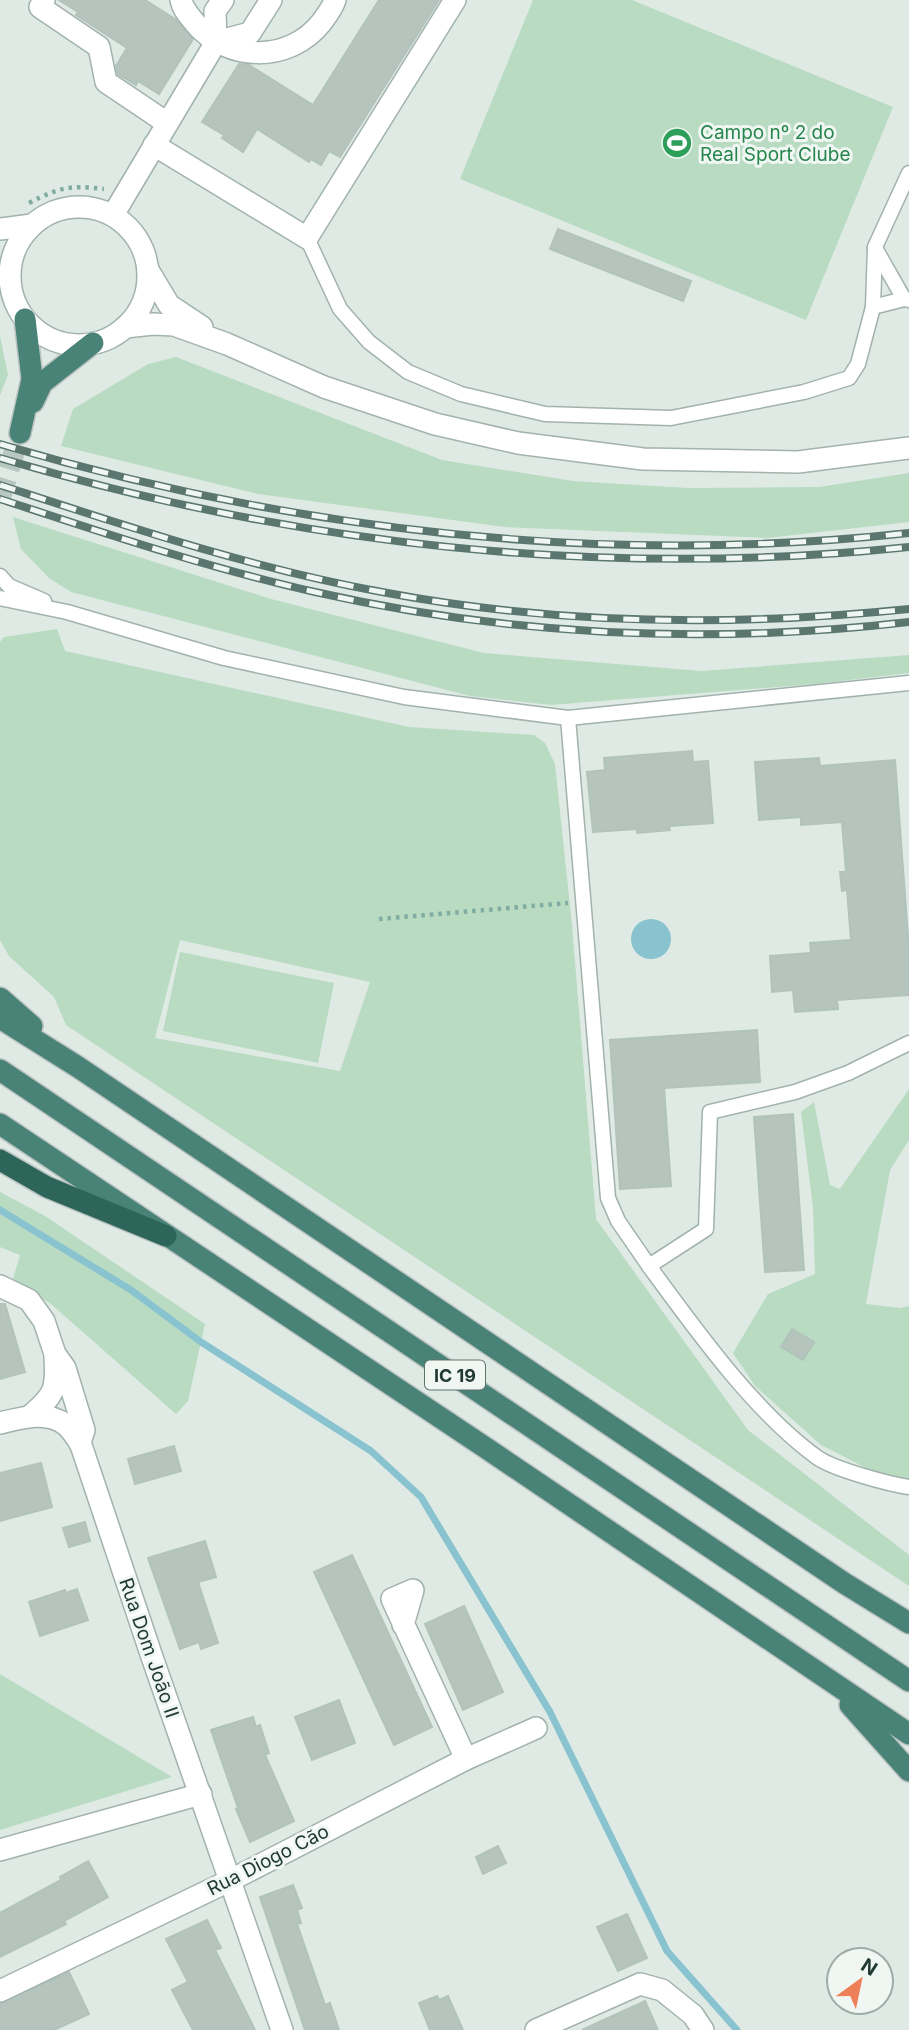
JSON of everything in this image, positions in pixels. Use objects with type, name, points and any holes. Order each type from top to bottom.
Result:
[{"type":"highway","points":[[22,314],[32,379],[21,430],[42,383],[93,344]]},
{"type":"highway","points":[[0,998],[78,1067]]},
{"type":"highway","points":[[0,1018],[78,1067],[844,1583],[909,1623]]},
{"type":"highway","name":"IC 19","points":[[0,1070],[909,1681]]},
{"type":"highway","name":"IC 19","points":[[0,1124],[909,1734]]},
{"type":"highway","points":[[0,1160],[47,1186],[166,1236]]},
{"type":"highway","points":[[844,1583],[909,1640]]},
{"type":"highway","points":[[825,1678],[909,1771]]},
{"type":"street","points":[[44,0],[40,7],[99,47],[106,82],[167,123]]},
{"type":"street","points":[[181,0],[183,8],[205,35],[233,50],[255,54],[294,46],[315,30],[333,7],[335,0]]},
{"type":"street","points":[[113,215],[216,42],[215,11],[223,0]]},
{"type":"street","points":[[216,42],[250,33],[271,0]]},
{"type":"street","points":[[154,145],[307,238],[455,0]]},
{"type":"street","points":[[0,229],[29,215],[71,207],[92,207],[113,215],[130,229],[143,248],[148,270],[146,292],[138,311],[125,327],[110,338],[93,344],[56,341],[39,332],[22,314],[0,282]]},
{"type":"street","points":[[22,314],[11,287],[10,264],[29,215]]},
{"type":"street","points":[[148,270],[169,305],[227,344]]},
{"type":"street","points":[[125,327],[174,325],[227,344],[324,387],[435,424],[518,443],[643,459],[798,462],[909,448]]},
{"type":"street","name":"Rua Dom João II","points":[[0,1286],[29,1300],[37,1309],[55,1354],[65,1367],[84,1430],[80,1443],[282,2030]]},
{"type":"street","points":[[30,1416],[49,1400],[56,1381],[55,1354]]},
{"type":"street","points":[[0,1423],[30,1416],[49,1417],[66,1425],[80,1443]]},
{"type":"street","points":[[403,1625],[466,1759]]},
{"type":"street","name":"Rua Diogo Cão","points":[[0,1992],[231,1880],[466,1759],[536,1728]]},
{"type":"street","points":[[0,1850],[201,1794]]},
{"type":"street","points":[[536,2030],[640,1984],[662,1990],[693,2015],[703,2030]]},
{"type":"lane","points":[[307,238],[340,309],[369,342],[408,372],[461,394],[545,414],[671,418],[804,392],[849,378],[858,364],[873,307],[874,247],[909,173]]},
{"type":"lane","points":[[873,307],[906,299],[874,247]]},
{"type":"lane","points":[[0,576],[9,586],[67,612]]},
{"type":"lane","points":[[0,598],[67,612],[224,658],[404,697],[568,718],[909,682]]},
{"type":"lane","points":[[568,718],[608,1198],[618,1222],[688,1319],[764,1410],[820,1459],[888,1484],[909,1487]]},
{"type":"lane","points":[[649,1266],[706,1229],[710,1112],[795,1092],[848,1073],[909,1043]]},
{"type":"path","points":[[29,215],[53,191],[76,186],[104,189],[128,165],[139,170]]},
{"type":"path","points":[[379,919],[583,902]]},
{"type":"green space","name":"Campo nº 2 do Real Sport Clube","points":[[533,0],[632,0],[893,107],[806,320],[460,179]]},
{"type":"green space","points":[[0,336],[8,375],[0,395]]},
{"type":"green space","points":[[176,357],[442,460],[573,481],[688,488],[819,487],[909,473],[909,522],[767,538],[505,527],[258,494],[61,446],[73,409],[148,364]]},
{"type":"green space","points":[[13,517],[271,599],[484,653],[701,671],[909,655],[909,673],[815,684],[551,705],[470,696],[71,592],[49,578],[21,549]]},
{"type":"green space","points":[[57,629],[65,651],[409,727],[534,735],[545,743],[555,764],[572,925],[596,1219],[748,1430],[909,1555],[909,1586],[66,1025],[54,997],[9,956],[0,940],[0,642],[4,637]],"holes":[[[180,940],[370,982],[340,1071],[155,1038]]]},
{"type":"green space","points":[[180,952],[334,983],[318,1063],[163,1031]]},
{"type":"green space","points":[[909,1089],[909,1140],[890,1170],[866,1304],[900,1308],[909,1306],[909,1490],[821,1445],[755,1386],[733,1353],[768,1294],[815,1274],[813,1207],[801,1112],[814,1102],[830,1185],[840,1189]]},
{"type":"green space","points":[[0,1192],[45,1216],[205,1324],[188,1401],[176,1414],[51,1304],[13,1279],[20,1255],[0,1247]]},
{"type":"green space","points":[[0,1674],[172,1777],[0,1830]]},
{"type":"water","points":[[651,919],[665,925],[671,939],[665,953],[651,959],[637,953],[631,939],[637,925]]},
{"type":"building","points":[[59,0],[145,0],[175,19],[193,39],[159,94],[138,81],[136,85],[118,74],[116,66],[127,48],[76,15],[78,12]]},
{"type":"building","points":[[379,0],[439,0],[340,157],[329,151],[321,165],[311,159],[309,162],[257,129],[243,152],[222,138],[224,135],[202,122],[239,64],[249,65],[313,105]]},
{"type":"building","points":[[558,229],[691,281],[683,301],[550,249]]},
{"type":"building","points":[[692,751],[693,762],[708,761],[713,823],[669,826],[670,830],[637,833],[637,829],[593,832],[587,772],[605,770],[604,758]]},
{"type":"building","points":[[819,758],[820,766],[895,760],[909,950],[909,995],[837,1000],[838,1009],[795,1012],[793,990],[772,992],[770,956],[811,953],[810,943],[851,940],[847,890],[842,891],[840,872],[846,872],[842,822],[801,825],[801,817],[759,820],[755,762]]},
{"type":"building","points":[[757,1030],[760,1082],[664,1088],[671,1186],[620,1189],[610,1040]]},
{"type":"building","points":[[793,1114],[804,1270],[765,1272],[754,1117]]},
{"type":"building","points":[[0,1304],[5,1304],[25,1372],[0,1379]]},
{"type":"building","points":[[792,1329],[814,1342],[803,1360],[781,1347]]},
{"type":"building","points":[[174,1446],[181,1471],[135,1484],[128,1459]]},
{"type":"building","points":[[41,1463],[52,1507],[0,1521],[0,1473]]},
{"type":"building","points":[[85,1522],[90,1541],[69,1547],[63,1528]]},
{"type":"building","points":[[205,1541],[216,1577],[198,1582],[218,1643],[201,1649],[199,1642],[180,1649],[148,1558]]},
{"type":"building","points":[[352,1555],[432,1727],[394,1745],[314,1572]]},
{"type":"building","points":[[77,1589],[88,1620],[40,1636],[29,1602],[65,1590],[66,1593]]},
{"type":"building","points":[[464,1606],[503,1692],[463,1710],[425,1624]]},
{"type":"building","points":[[339,1700],[355,1743],[312,1760],[295,1717]]},
{"type":"building","points":[[253,1717],[256,1727],[260,1725],[269,1753],[265,1755],[294,1821],[250,1842],[236,1809],[238,1808],[211,1730]]},
{"type":"building","points":[[498,1846],[506,1863],[483,1874],[476,1857]]},
{"type":"building","points":[[88,1861],[108,1897],[64,1921],[66,1924],[0,1957],[0,1913],[61,1880],[60,1877]]},
{"type":"building","points":[[293,1885],[302,1908],[297,1910],[301,1923],[297,1924],[325,2005],[330,2003],[339,2030],[305,2030],[260,1897]]},
{"type":"building","points":[[627,1914],[647,1958],[618,1971],[597,1927]]},
{"type":"building","points":[[207,1920],[221,1948],[215,1950],[255,2030],[193,2030],[172,1990],[188,1982],[166,1939]]},
{"type":"building","points":[[69,1972],[89,2014],[54,2030],[0,2030],[0,2004]]},
{"type":"building","points":[[437,1996],[439,2000],[448,1996],[463,2030],[430,2030],[419,2003]]},
{"type":"building","points":[[645,2001],[658,2030],[582,2030]]},
{"type":"waterway","points":[[0,1210],[131,1290],[201,1342],[371,1451],[421,1497],[550,1712],[667,1951],[737,2030]]},
{"type":"tunnel","points":[[0,499],[20,433]]},
{"type":"railway","points":[[0,444],[111,474],[223,499],[336,519],[450,534],[564,542],[679,545],[794,542],[909,533]]},
{"type":"railway","points":[[0,458],[111,488],[223,513],[337,533],[450,547],[565,556],[679,559],[794,556],[909,547]]},
{"type":"railway","points":[[0,485],[142,531],[285,571],[447,603],[579,617],[645,620],[777,619],[909,609]]},
{"type":"railway","points":[[0,499],[156,549],[275,583],[389,607],[463,618],[537,627],[685,634],[760,633],[909,622]]},
{"type":"place","name":"Campo nº 2 do Real Sport Clube","points":[[677,143]]}]
